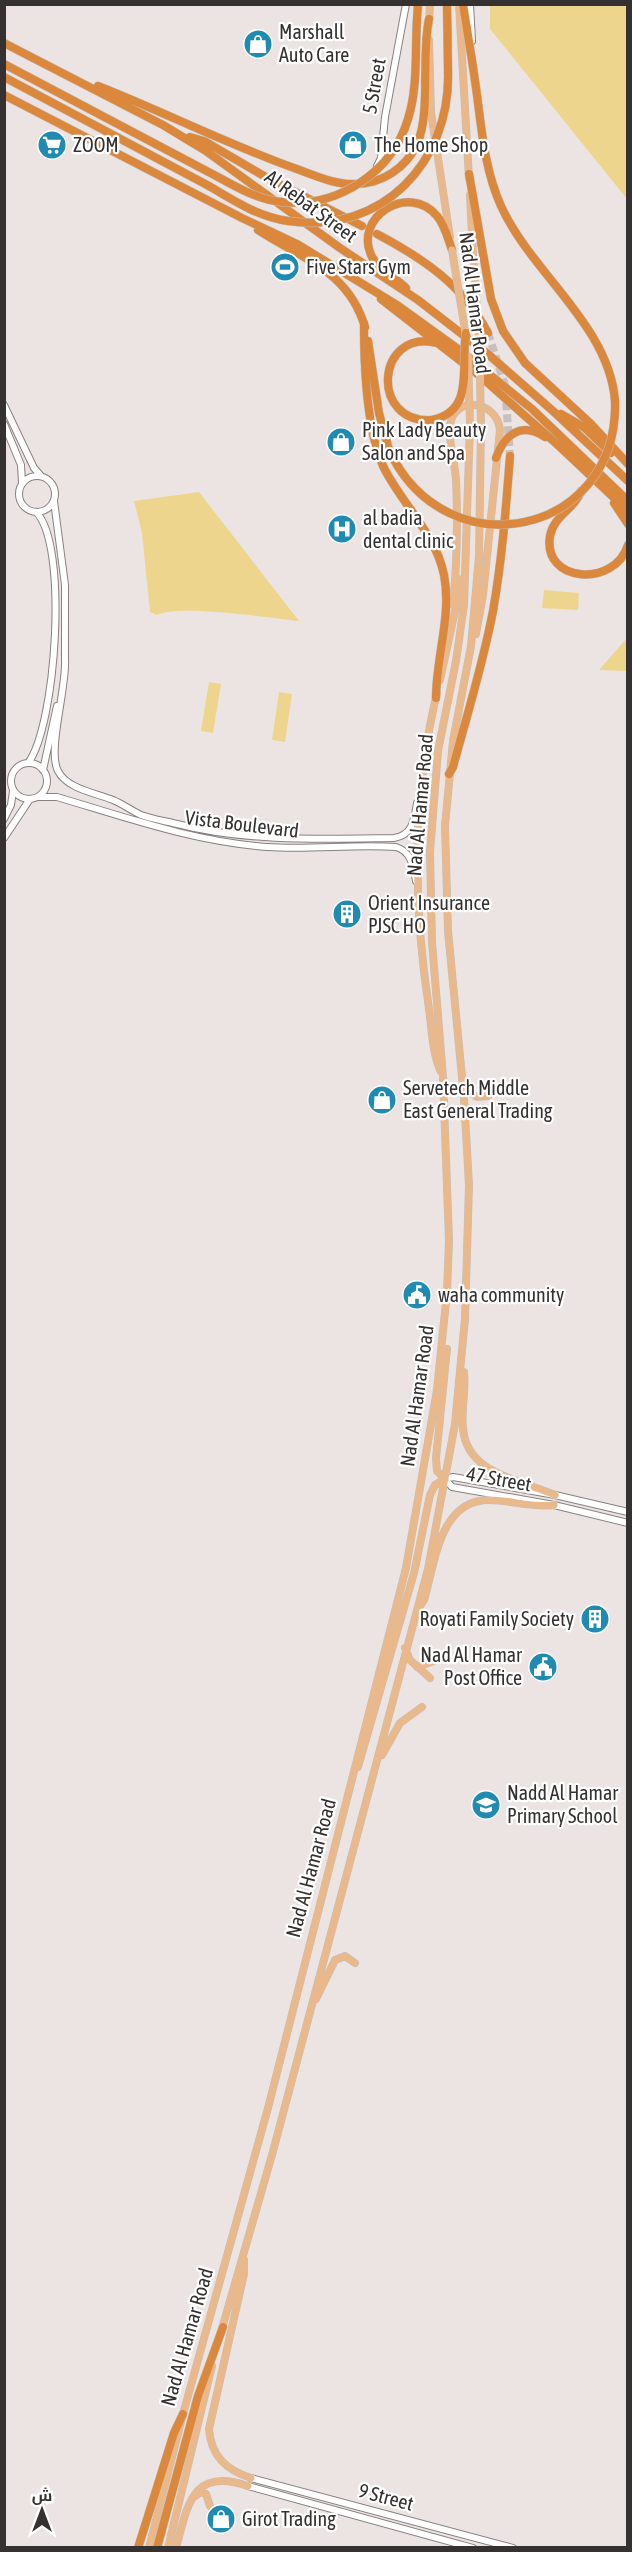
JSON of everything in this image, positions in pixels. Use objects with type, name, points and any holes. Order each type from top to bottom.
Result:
[{"type":"highway","points":[[4,64],[255,196],[281,202],[309,202],[336,196],[371,175],[398,144],[408,119],[413,92],[418,4]]},
{"type":"highway","points":[[4,77],[252,211],[286,221],[305,223],[332,221],[375,207],[405,186],[428,158],[443,125],[449,89],[447,4]]},
{"type":"highway","points":[[242,218],[338,279],[356,304],[364,323],[381,425],[388,450],[403,476],[421,496],[443,511],[477,523],[503,525],[530,521],[560,507],[581,490],[596,473],[608,452],[614,428],[615,401],[611,374],[600,348],[523,244],[500,204],[484,153],[473,65],[461,4]]},
{"type":"highway","points":[[62,72],[141,103],[245,150],[339,183],[367,183],[385,178],[400,167],[416,145],[422,128],[425,38],[429,19]]},
{"type":"highway","name":"Al Rebat Street","points":[[4,43],[183,136],[340,248],[418,300],[489,355],[553,411],[627,482]]},
{"type":"highway","name":"Al Rebat Street","points":[[4,95],[242,218],[297,243],[369,287],[458,349],[532,409],[627,501]]},
{"type":"highway","points":[[183,136],[204,141],[259,173],[362,226]]},
{"type":"highway","points":[[469,174],[491,299],[503,331],[525,363],[591,424],[627,466]]},
{"type":"highway","points":[[418,300],[399,281],[380,267],[371,254],[368,239],[375,217],[395,204],[410,202],[425,206],[442,223],[452,250]]},
{"type":"highway","points":[[377,234],[419,257],[443,275],[469,301],[488,333]]},
{"type":"highway","points":[[369,287],[389,306],[444,346],[559,446],[627,511]]},
{"type":"highway","points":[[364,323],[370,418],[377,450],[390,478],[430,539],[444,574],[446,612],[436,674],[436,698]]},
{"type":"highway","points":[[444,346],[429,342],[407,346],[395,357],[388,372],[389,392],[399,409],[412,417],[432,420],[449,413],[461,398],[464,385],[466,333]]},
{"type":"highway","points":[[553,411],[585,428],[627,466]]},
{"type":"highway","points":[[496,458],[502,442],[518,432],[536,432],[559,446]]},
{"type":"highway","points":[[449,774],[453,767],[489,628],[504,536],[510,456]]},
{"type":"highway","points":[[594,479],[627,524]]},
{"type":"highway","points":[[581,490],[576,500],[558,518],[552,528],[550,547],[557,563],[568,572],[583,575],[597,574],[618,562],[627,545]]},
{"type":"highway","points":[[157,2547],[198,2396],[222,2327]]},
{"type":"highway","points":[[138,2547],[174,2433],[183,2414]]},
{"type":"main road","name":"Nad Al Hamar Road","points":[[149,2547],[183,2414],[268,2108],[413,1536],[437,1390],[447,1293],[449,1241],[444,1077],[431,931],[429,852],[437,763],[462,628],[467,558],[470,424],[466,333],[431,112],[430,4]]},
{"type":"main road","name":"Nad Al Hamar Road","points":[[168,2547],[222,2327],[377,1765],[405,1647],[428,1569],[455,1424],[462,1359],[469,1207],[462,1077],[446,900],[445,844],[449,774],[455,725],[471,646],[479,556],[481,425],[479,335],[461,4]]},
{"type":"main road","points":[[451,634],[457,529],[456,480],[450,428],[452,418],[460,409],[478,405],[486,407],[495,415],[500,430],[483,595],[477,629],[471,646]]},
{"type":"main road","points":[[444,1077],[435,1055],[426,986],[418,889],[421,782],[425,742],[467,558]]},
{"type":"main road","points":[[462,1077],[470,1092],[477,1097],[488,1096],[494,1088]]},
{"type":"main road","points":[[351,1779],[361,1760],[406,1601],[430,1495],[435,1485],[445,1479],[437,1471],[436,1458],[449,1313],[447,1293]]},
{"type":"main road","points":[[462,1359],[465,1385],[463,1433],[473,1456],[492,1472],[555,1495]]},
{"type":"main road","points":[[417,1609],[424,1600],[442,1534],[453,1516],[462,1509],[470,1504],[488,1500],[554,1505]]},
{"type":"main road","points":[[405,1647],[410,1660],[430,1678]]},
{"type":"main road","points":[[417,1667],[434,1661]]},
{"type":"main road","points":[[377,1765],[396,1728],[404,1719],[422,1707]]},
{"type":"main road","points":[[310,2008],[335,1960],[345,1956],[355,1963]]},
{"type":"main road","points":[[243,2256],[244,2274],[209,2429],[212,2448],[217,2457],[235,2473],[251,2478]]},
{"type":"main road","points":[[176,2547],[193,2494],[201,2486],[224,2479],[249,2486]]},
{"type":"main road","points":[[189,2504],[201,2492],[209,2497],[210,2506]]},
{"type":"street","name":"5 Street","points":[[339,183],[362,179],[378,165],[406,4]]},
{"type":"street","points":[[470,4],[473,65]]},
{"type":"street","points":[[4,405],[34,468],[54,486],[65,585],[65,659],[43,770],[46,785],[38,797],[30,799],[20,797],[13,790]]},
{"type":"street","points":[[4,424],[20,461],[22,483]]},
{"type":"street","points":[[28,763],[35,752],[45,720],[55,646],[55,594],[43,520],[36,512],[24,507],[19,500],[18,491],[22,483],[33,476],[41,476]]},
{"type":"street","points":[[36,512],[45,511],[54,501]]},
{"type":"street","name":"Vista Boulevard","points":[[65,659],[65,684],[55,750],[58,771],[73,785],[121,803],[140,814],[227,834],[282,839],[394,838],[404,835],[414,823],[421,782]]},
{"type":"street","points":[[4,819],[11,805],[13,772],[19,766],[28,763],[43,770]]},
{"type":"street","name":"Vista Boulevard","points":[[38,797],[57,797],[185,836],[266,847],[393,847],[403,850],[411,859],[418,889]]},
{"type":"street","points":[[4,838],[30,799]]},
{"type":"street","points":[[345,848],[350,845],[351,839]]},
{"type":"street","name":"47 Street","points":[[627,1512],[555,1495],[453,1477],[445,1479],[452,1487],[554,1505],[627,1522]]},
{"type":"street","name":"9 Street","points":[[251,2478],[513,2547]]},
{"type":"street","name":"9 Street","points":[[249,2486],[473,2547]]},
{"type":"shaded area","points":[[490,5],[627,5],[627,199],[490,29]]},
{"type":"shaded area","points":[[199,492],[299,621],[204,611],[168,612],[157,615],[150,612],[142,533],[134,501]]},
{"type":"shaded area","points":[[544,590],[579,593],[578,610],[542,608]]},
{"type":"shaded area","points":[[627,638],[627,671],[599,670]]},
{"type":"shaded area","points":[[209,682],[221,684],[213,733],[201,731]]},
{"type":"shaded area","points":[[279,692],[292,694],[285,742],[272,740]]},
{"type":"tunnel","points":[[488,333],[505,385],[510,456]]},
{"type":"place","name":"Marshall Auto Care","points":[[258,44]]},
{"type":"place","name":"ZOOM","points":[[52,145]]},
{"type":"place","name":"The Home Shop","points":[[353,145]]},
{"type":"place","name":"Five Stars Gym","points":[[285,267]]},
{"type":"place","name":"Pink Lady Beauty Salon and Spa","points":[[341,442]]},
{"type":"place","name":"al badia dental clinic","points":[[342,529]]},
{"type":"place","name":"Orient Insurance PJSC HO","points":[[347,914]]},
{"type":"place","name":"Servetech Middle East General Trading","points":[[382,1100]]},
{"type":"place","name":"waha community","points":[[417,1295]]},
{"type":"place","name":"Royati Family Society","points":[[595,1619]]},
{"type":"place","name":"Nad Al Hamar Post Office","points":[[543,1667]]},
{"type":"place","name":"Nadd Al Hamar Primary School","points":[[486,1805]]},
{"type":"place","name":"Girot Trading","points":[[221,2519]]}]
